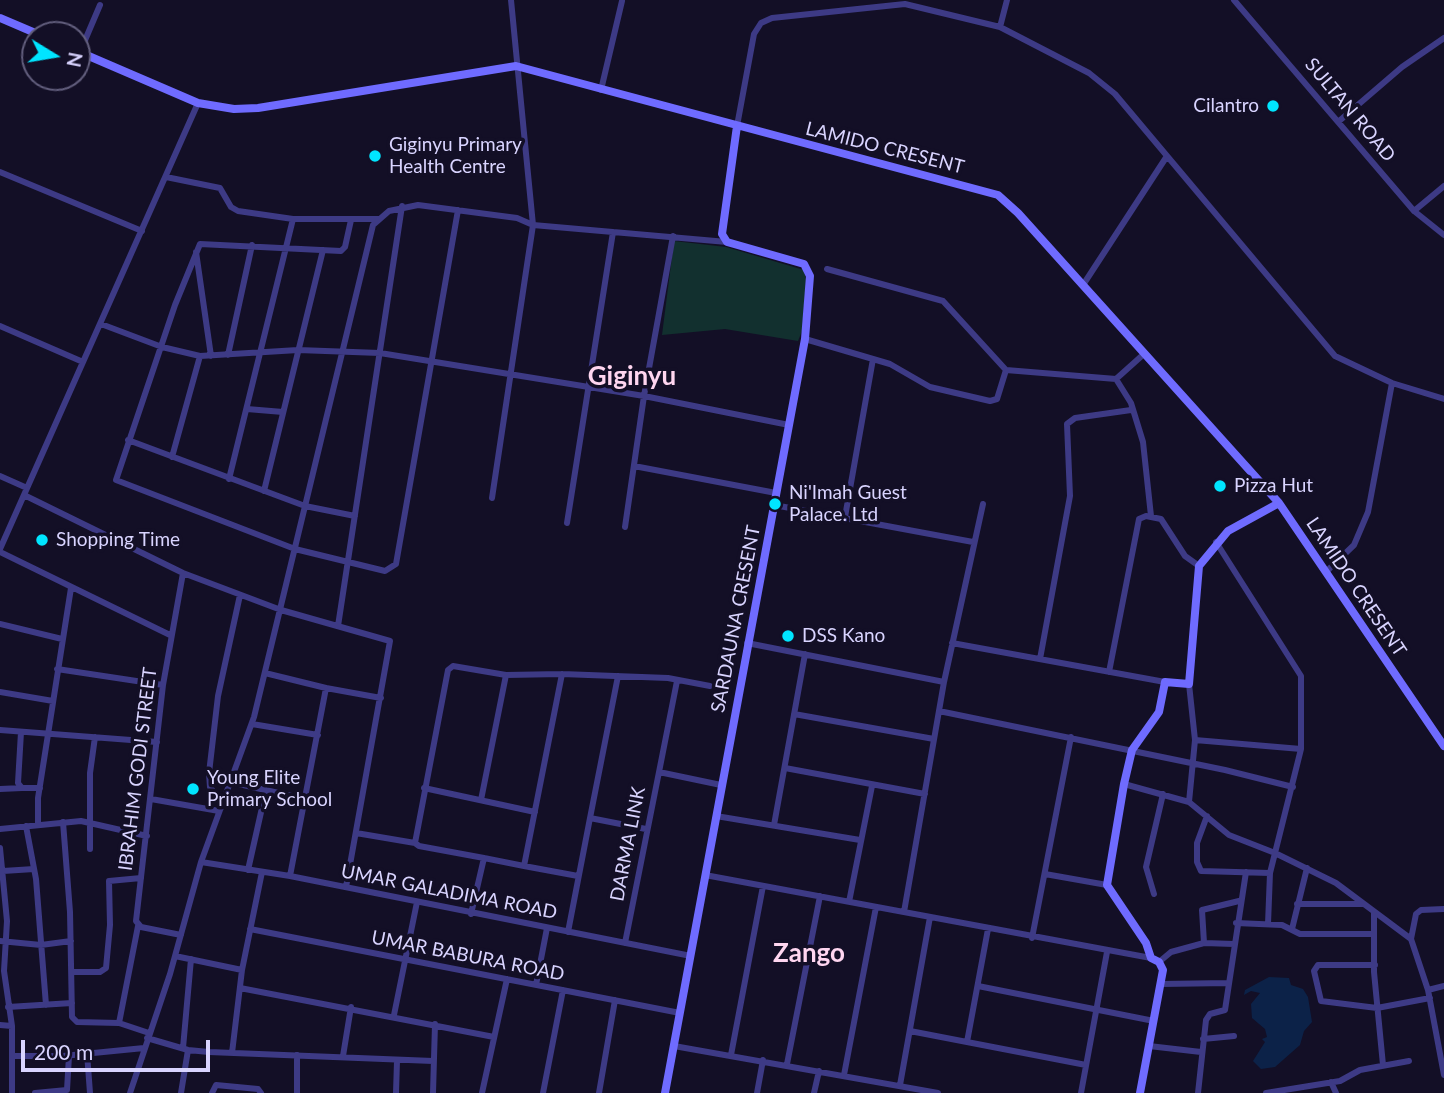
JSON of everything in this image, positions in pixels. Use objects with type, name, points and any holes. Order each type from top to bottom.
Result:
[{"type":"street","points":[[492,498],[533,225],[511,0]]},
{"type":"street","points":[[1000,27],[1007,0]]},
{"type":"street","name":"SULTAN ROAD","points":[[1234,0],[1414,211],[1444,235]]},
{"type":"street","points":[[601,90],[622,1]]},
{"type":"street","points":[[727,242],[722,234],[722,222],[754,34],[761,23],[772,19],[905,4],[1000,27],[1104,83],[1323,345],[1335,356],[1392,383],[1444,399]]},
{"type":"street","points":[[91,25],[100,5]]},
{"type":"street","points":[[0,18],[21,27]]},
{"type":"street","points":[[1338,122],[1402,66],[1444,38]]},
{"type":"street","name":"LAMIDO CRESENT","points":[[91,56],[198,103],[234,109],[258,108],[516,66],[998,195],[1018,213],[1279,503],[1328,570],[1444,746]]},
{"type":"street","points":[[170,635],[0,551],[198,103]]},
{"type":"street","points":[[1083,285],[1167,156]]},
{"type":"street","points":[[0,172],[142,231]]},
{"type":"street","points":[[166,177],[220,188],[234,209],[293,219],[378,219],[402,206],[517,218],[533,225],[727,242]]},
{"type":"street","points":[[1414,211],[1444,186]]},
{"type":"street","points":[[338,626],[402,206]]},
{"type":"street","points":[[351,220],[344,249],[204,242],[196,250],[116,474],[120,484],[295,549],[385,571],[396,564],[458,210]]},
{"type":"street","points":[[229,479],[293,219]]},
{"type":"street","points":[[130,1093],[175,956],[201,862],[252,724],[370,232],[378,219]]},
{"type":"street","points":[[567,523],[613,232]]},
{"type":"street","points":[[625,527],[644,397],[673,236]]},
{"type":"street","name":"SARDAUNA CRESENT","points":[[665,1093],[805,339],[809,269],[804,264],[727,242]]},
{"type":"street","points":[[228,355],[252,245]]},
{"type":"street","points":[[196,250],[211,356]]},
{"type":"street","points":[[264,491],[323,250]]},
{"type":"street","points":[[827,269],[943,301],[1006,370],[1116,379],[1145,353]]},
{"type":"street","points":[[101,324],[162,347],[200,356],[298,350],[380,353],[587,386],[789,425]]},
{"type":"street","points":[[0,326],[83,362]]},
{"type":"street","points":[[805,339],[873,359],[930,387],[994,401],[1006,370]]},
{"type":"street","points":[[172,457],[200,356]]},
{"type":"street","points":[[845,517],[873,359]]},
{"type":"street","points":[[1116,379],[1131,403],[1143,442],[1151,516]]},
{"type":"street","points":[[1328,570],[1354,545],[1368,512],[1392,383]]},
{"type":"street","points":[[247,409],[283,412]]},
{"type":"street","points":[[1040,659],[1070,495],[1067,424],[1075,418],[1131,410]]},
{"type":"street","points":[[128,440],[304,506],[355,516]]},
{"type":"street","points":[[634,466],[776,493]]},
{"type":"street","points":[[0,476],[183,573],[281,610],[390,641],[346,887]]},
{"type":"street","points":[[1189,802],[1195,740],[1189,684],[1199,566],[1216,542],[1241,522],[1279,503]]},
{"type":"street","points":[[904,912],[944,682],[983,504]]},
{"type":"street","points":[[774,505],[973,542]]},
{"type":"street","points":[[1109,673],[1139,519],[1151,516],[1161,519],[1185,556],[1199,566]]},
{"type":"street","points":[[1216,542],[1300,672],[1301,750],[1269,873],[1268,924]]},
{"type":"street","name":"IBRAHIM GODI STREET","points":[[120,1023],[138,926],[163,685],[183,573]]},
{"type":"street","points":[[38,824],[40,788],[71,588]]},
{"type":"street","points":[[220,807],[210,787],[209,773],[218,696],[240,595]]},
{"type":"street","points":[[0,624],[62,639]]},
{"type":"street","points":[[747,643],[944,682]]},
{"type":"street","points":[[952,643],[1109,673],[1189,684]]},
{"type":"street","points":[[774,825],[805,654]]},
{"type":"street","points":[[415,843],[448,670],[453,666],[506,675],[618,676],[710,686]]},
{"type":"street","points":[[57,669],[163,685]]},
{"type":"street","points":[[265,673],[381,698]]},
{"type":"street","points":[[524,866],[562,674]]},
{"type":"street","points":[[481,800],[506,675]]},
{"type":"street","points":[[568,932],[618,676]]},
{"type":"street","points":[[659,772],[677,681]]},
{"type":"street","points":[[1139,1093],[1163,970],[1107,885],[1132,750],[1155,720],[1165,682]]},
{"type":"street","points":[[290,876],[326,688]]},
{"type":"street","points":[[0,692],[53,701]]},
{"type":"street","points":[[939,711],[1072,737],[1293,787]]},
{"type":"street","points":[[794,714],[934,739]]},
{"type":"street","points":[[252,724],[318,735]]},
{"type":"street","points":[[0,730],[157,742]]},
{"type":"street","points":[[21,732],[18,783],[22,788]]},
{"type":"street","points":[[90,849],[88,822],[95,737]]},
{"type":"street","points":[[1032,938],[1072,737]]},
{"type":"street","points":[[1195,740],[1301,750]]},
{"type":"street","points":[[785,768],[925,794]]},
{"type":"street","name":"DARMA LINK","points":[[625,943],[659,772],[721,785]]},
{"type":"street","points":[[230,782],[305,799]]},
{"type":"street","points":[[1124,784],[1189,802],[1229,835],[1275,853],[1336,883],[1411,939]]},
{"type":"street","points":[[849,902],[872,786]]},
{"type":"street","points":[[0,789],[40,788]]},
{"type":"street","points":[[424,788],[535,812]]},
{"type":"street","points":[[248,870],[266,790]]},
{"type":"street","points":[[1154,894],[1146,867],[1163,794]]},
{"type":"street","points":[[151,799],[220,807]]},
{"type":"street","points":[[716,816],[860,840]]},
{"type":"street","points":[[1207,816],[1197,842],[1199,868],[1204,872],[1269,873]]},
{"type":"street","points":[[590,818],[646,830]]},
{"type":"street","points":[[63,822],[74,1020],[120,1023],[186,1049],[433,1061]]},
{"type":"street","points":[[0,829],[88,822],[147,836]]},
{"type":"street","points":[[26,826],[34,869],[47,1005]]},
{"type":"street","points":[[356,833],[578,876]]},
{"type":"street","points":[[0,848],[3,871],[4,971],[12,1026],[12,1093]]},
{"type":"street","points":[[471,914],[484,858]]},
{"type":"street","name":"UMAR GALADIMA ROAD","points":[[201,862],[290,876],[691,956]]},
{"type":"street","points":[[1292,929],[1307,868]]},
{"type":"street","points":[[3,871],[34,869]]},
{"type":"street","points":[[232,1053],[242,970],[261,872]]},
{"type":"street","points":[[1198,1093],[1201,1052],[1208,1016],[1225,1010],[1245,873]]},
{"type":"street","points":[[1045,874],[1107,885]]},
{"type":"street","points":[[705,875],[1155,960],[1171,952],[1204,943],[1234,944]]},
{"type":"street","points":[[72,972],[100,972],[106,968],[110,925],[108,881],[141,878]]},
{"type":"street","points":[[731,1055],[763,886]]},
{"type":"street","points":[[787,1064],[820,896]]},
{"type":"street","points":[[1204,943],[1202,910],[1239,901]]},
{"type":"street","points":[[394,1015],[417,902]]},
{"type":"street","points":[[1297,904],[1362,904]]},
{"type":"street","points":[[844,1075],[876,907]]},
{"type":"street","points":[[1444,909],[1421,910],[1416,914],[1411,939],[1429,990],[1441,1036],[1444,1075]]},
{"type":"street","points":[[1374,912],[1377,1008],[1383,1065]]},
{"type":"street","points":[[900,1085],[930,917]]},
{"type":"street","points":[[1236,923],[1268,924],[1300,933],[1374,934]]},
{"type":"street","points":[[138,926],[181,935]]},
{"type":"street","points":[[536,985],[548,928]]},
{"type":"street","name":"UMAR BABURA ROAD","points":[[250,929],[680,1013]]},
{"type":"street","points":[[967,1042],[988,929]]},
{"type":"street","points":[[3,942],[41,945],[71,941]]},
{"type":"street","points":[[1081,1093],[1107,952]]},
{"type":"street","points":[[175,956],[242,970]]},
{"type":"street","points":[[181,1093],[191,959]]},
{"type":"street","points":[[1375,965],[1318,965],[1314,971],[1324,1003],[1377,1008],[1430,998]]},
{"type":"street","points":[[482,1093],[507,979]]},
{"type":"street","points":[[1161,984],[1229,983]]},
{"type":"street","points":[[978,986],[1154,1021]]},
{"type":"street","points":[[1429,990],[1444,986]]},
{"type":"street","points":[[240,988],[394,1015],[494,1037]]},
{"type":"street","points":[[543,1093],[563,990]]},
{"type":"street","points":[[599,1093],[615,1000]]},
{"type":"street","points":[[8,1007],[72,1003]]},
{"type":"street","points":[[342,1056],[351,1007]]},
{"type":"street","points":[[433,1093],[435,1024]]},
{"type":"street","points":[[0,1025],[12,1026]]},
{"type":"street","points":[[910,1031],[1086,1065]]},
{"type":"street","points":[[1203,1040],[1234,1035]]},
{"type":"street","points":[[674,1046],[938,1093]]},
{"type":"street","points":[[1149,1046],[1201,1052]]},
{"type":"street","points":[[12,1056],[69,1055],[144,1048]]},
{"type":"street","points":[[88,1053],[90,1093]]},
{"type":"street","points":[[35,1093],[65,1092],[69,1055]]},
{"type":"street","points":[[297,1055],[297,1093]]},
{"type":"street","points":[[757,1093],[763,1060]]},
{"type":"street","points":[[396,1093],[397,1061]]},
{"type":"street","points":[[1266,1093],[1331,1083],[1383,1065],[1409,1061]]},
{"type":"street","points":[[814,1093],[819,1070]]},
{"type":"street","points":[[1331,1083],[1336,1093]]},
{"type":"street","points":[[212,1093],[216,1085],[258,1089],[261,1093]]},
{"type":"green space","points":[[674,241],[726,247],[804,270],[806,280],[802,331],[798,341],[725,329],[662,335]]},
{"type":"water","points":[[1269,977],[1289,978],[1291,985],[1303,989],[1308,997],[1312,1022],[1304,1031],[1300,1045],[1275,1067],[1261,1069],[1253,1061],[1265,1042],[1262,1039],[1267,1037],[1265,1029],[1252,1018],[1251,1004],[1260,993],[1251,991],[1244,995],[1245,990]]},
{"type":"place","name":"Cilantro","points":[[1273,106]]},
{"type":"place","name":"Giginyu Primary Health Centre","points":[[375,156]]},
{"type":"place","name":"Pizza Hut","points":[[1220,486]]},
{"type":"place","name":"Ni'Imah Guest Palace. Ltd","points":[[775,504]]},
{"type":"place","name":"Shopping Time","points":[[42,540]]},
{"type":"place","name":"DSS Kano","points":[[788,636]]},
{"type":"place","name":"Young Elite Primary School","points":[[193,789]]},
{"type":"district","name":"Giginyu","points":[[632,377]]},
{"type":"district","name":"Zango","points":[[809,954]]}]
